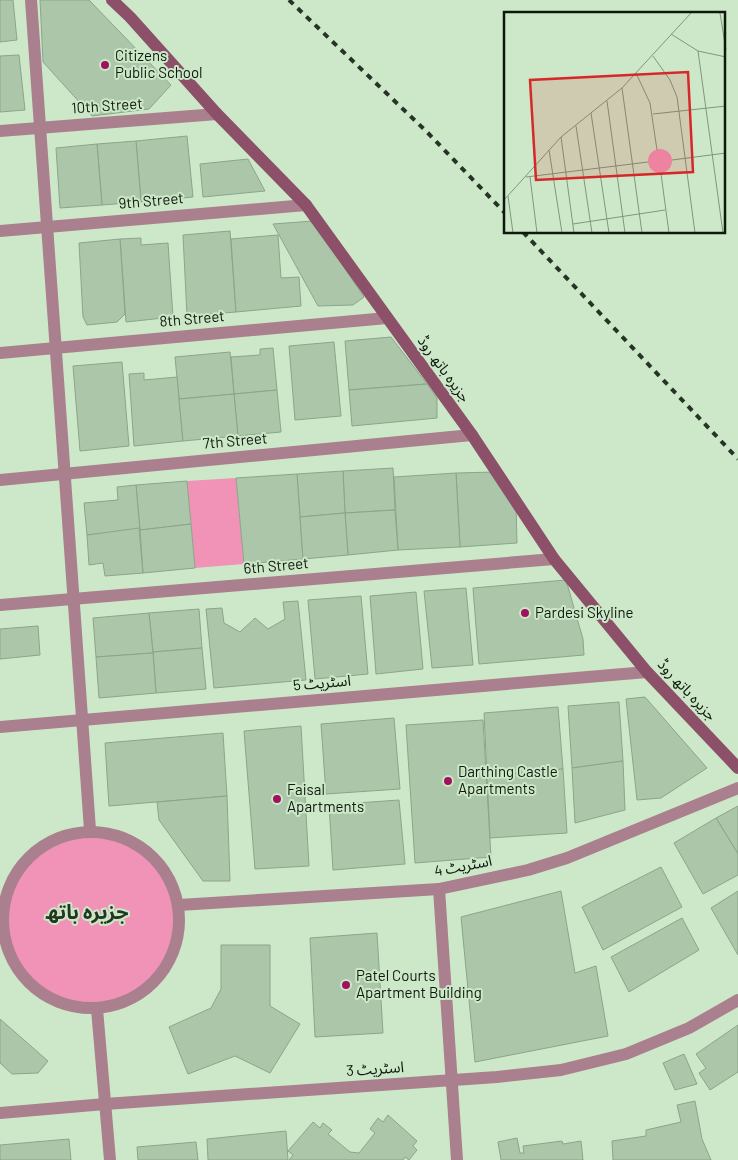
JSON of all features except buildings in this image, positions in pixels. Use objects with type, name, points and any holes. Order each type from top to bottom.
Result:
[{"type":"street","points":[[31,0],[90,830]]},
{"type":"street","name":"جزیرہ باتھ روڈ","points":[[112,0],[306,205],[472,435],[554,559],[647,672],[738,768]]},
{"type":"street","name":"10th Street","points":[[0,131],[218,114]]},
{"type":"street","name":"9th Street","points":[[0,231],[306,205]]},
{"type":"street","name":"8th Street","points":[[0,353],[387,318]]},
{"type":"street","name":"7th Street","points":[[0,480],[472,435]]},
{"type":"street","name":"6th Street","points":[[0,606],[554,559]]},
{"type":"street","name":"اسٹریٹ 5","points":[[0,727],[647,672]]},
{"type":"street","name":"اسٹریٹ 4","points":[[178,905],[439,889],[528,870],[567,858],[738,788]]},
{"type":"street","points":[[90,830],[123,836],[149,852],[168,876],[178,905],[178,934],[169,962],[151,985],[126,1001],[97,1009],[70,1006],[43,996],[22,976],[8,951],[1,923],[6,894],[18,868],[39,848],[64,834],[90,830]]},
{"type":"street","points":[[439,889],[457,1160]]},
{"type":"street","name":"اسٹریٹ 3","points":[[0,1113],[452,1080],[561,1070],[626,1054],[689,1028],[738,1000]]},
{"type":"street","points":[[97,1009],[110,1160]]},
{"type":"shaded area","points":[[236,478],[244,564],[195,568],[187,481]]},
{"type":"shaded area","points":[[82,832],[100,832],[125,838],[140,846],[154,857],[165,871],[173,886],[178,903],[178,937],[173,954],[165,969],[154,983],[140,994],[117,1005],[100,1008],[82,1008],[57,1002],[42,994],[28,983],[17,969],[6,946],[3,929],[3,911],[9,886],[17,871],[28,857],[42,846],[65,835]]},
{"type":"railway","points":[[289,0],[427,132],[504,212]]},
{"type":"railway","points":[[525,234],[738,459]]},
{"type":"place","name":"Citizens Public School","points":[[105,65]]},
{"type":"place","name":"Pardesi Skyline","points":[[525,613]]},
{"type":"place","name":"Darthing Castle Apartments","points":[[448,781]]},
{"type":"place","name":"Faisal Apartments","points":[[277,799]]},
{"type":"place","name":"Patel Courts Apartment Building","points":[[346,985]]},
{"type":"district","name":"جزیرہ باتھ","points":[[87,912]]}]
